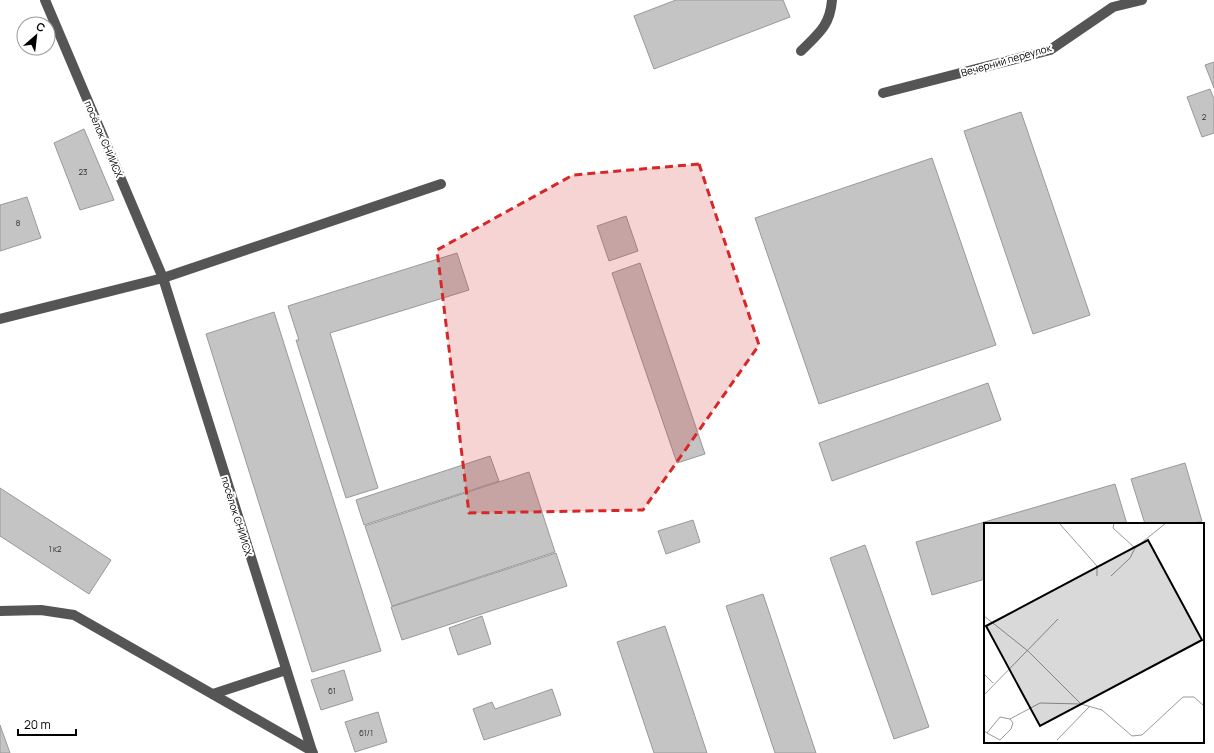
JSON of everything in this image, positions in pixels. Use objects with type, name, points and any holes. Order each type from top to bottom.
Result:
[{"type":"street","name":"посёлок СНИИСХ","points":[[45,0],[163,278],[312,752]]},
{"type":"street","points":[[801,51],[825,26],[831,11],[832,0]]},
{"type":"street","name":"Вечерний переулок","points":[[883,93],[1050,50],[1112,4],[1142,0]]},
{"type":"street","points":[[0,319],[163,278],[441,184]]},
{"type":"street","points":[[0,611],[41,610],[74,615],[312,752]]},
{"type":"street","points":[[213,694],[286,670]]},
{"type":"highlighted area","points":[[699,164],[759,345],[643,510],[469,513],[437,250],[573,175]]},
{"type":"building","points":[[676,0],[783,0],[790,17],[654,69],[634,16]]},
{"type":"building","points":[[1214,62],[1214,88],[1205,65]]},
{"type":"building","points":[[1210,89],[1214,99],[1214,133],[1202,137],[1187,97]]},
{"type":"building","points":[[1021,112],[1090,315],[1033,334],[964,131]]},
{"type":"building","points":[[84,129],[114,200],[80,210],[54,143]]},
{"type":"building","points":[[932,158],[996,345],[819,404],[755,218]]},
{"type":"building","points":[[27,197],[41,238],[0,251],[0,205]]},
{"type":"building","points":[[626,216],[638,251],[609,261],[597,226]]},
{"type":"building","points":[[457,253],[469,290],[330,333],[378,488],[346,498],[296,340],[299,340],[288,306]]},
{"type":"building","points":[[640,263],[705,454],[677,463],[612,273]]},
{"type":"building","points":[[274,312],[381,651],[312,672],[206,334]]},
{"type":"building","points":[[988,383],[1001,420],[832,481],[819,443]]},
{"type":"building","points":[[490,456],[499,481],[364,525],[356,500]]},
{"type":"building","points":[[1185,463],[1202,521],[1195,523],[1145,523],[1131,479]]},
{"type":"building","points":[[529,472],[555,552],[392,606],[365,526]]},
{"type":"building","points":[[1115,484],[1127,523],[984,523],[984,579],[932,595],[916,542]]},
{"type":"building","points":[[0,488],[111,560],[89,594],[0,536]]},
{"type":"building","points":[[693,520],[700,542],[666,554],[658,531]]},
{"type":"building","points":[[865,545],[929,727],[894,739],[830,558]]},
{"type":"building","points":[[556,553],[567,586],[402,640],[391,607]]},
{"type":"building","points":[[763,594],[816,753],[775,753],[726,606]]},
{"type":"building","points":[[482,616],[491,644],[458,655],[449,628]]},
{"type":"building","points":[[665,626],[707,753],[654,753],[617,642]]},
{"type":"building","points":[[344,670],[353,700],[321,710],[311,680]]},
{"type":"building","points":[[552,689],[561,715],[484,740],[473,709],[492,702],[495,709]]},
{"type":"building","points":[[378,712],[387,742],[355,752],[345,722]]},
{"type":"building","points":[[0,725],[10,753],[0,753]]}]
